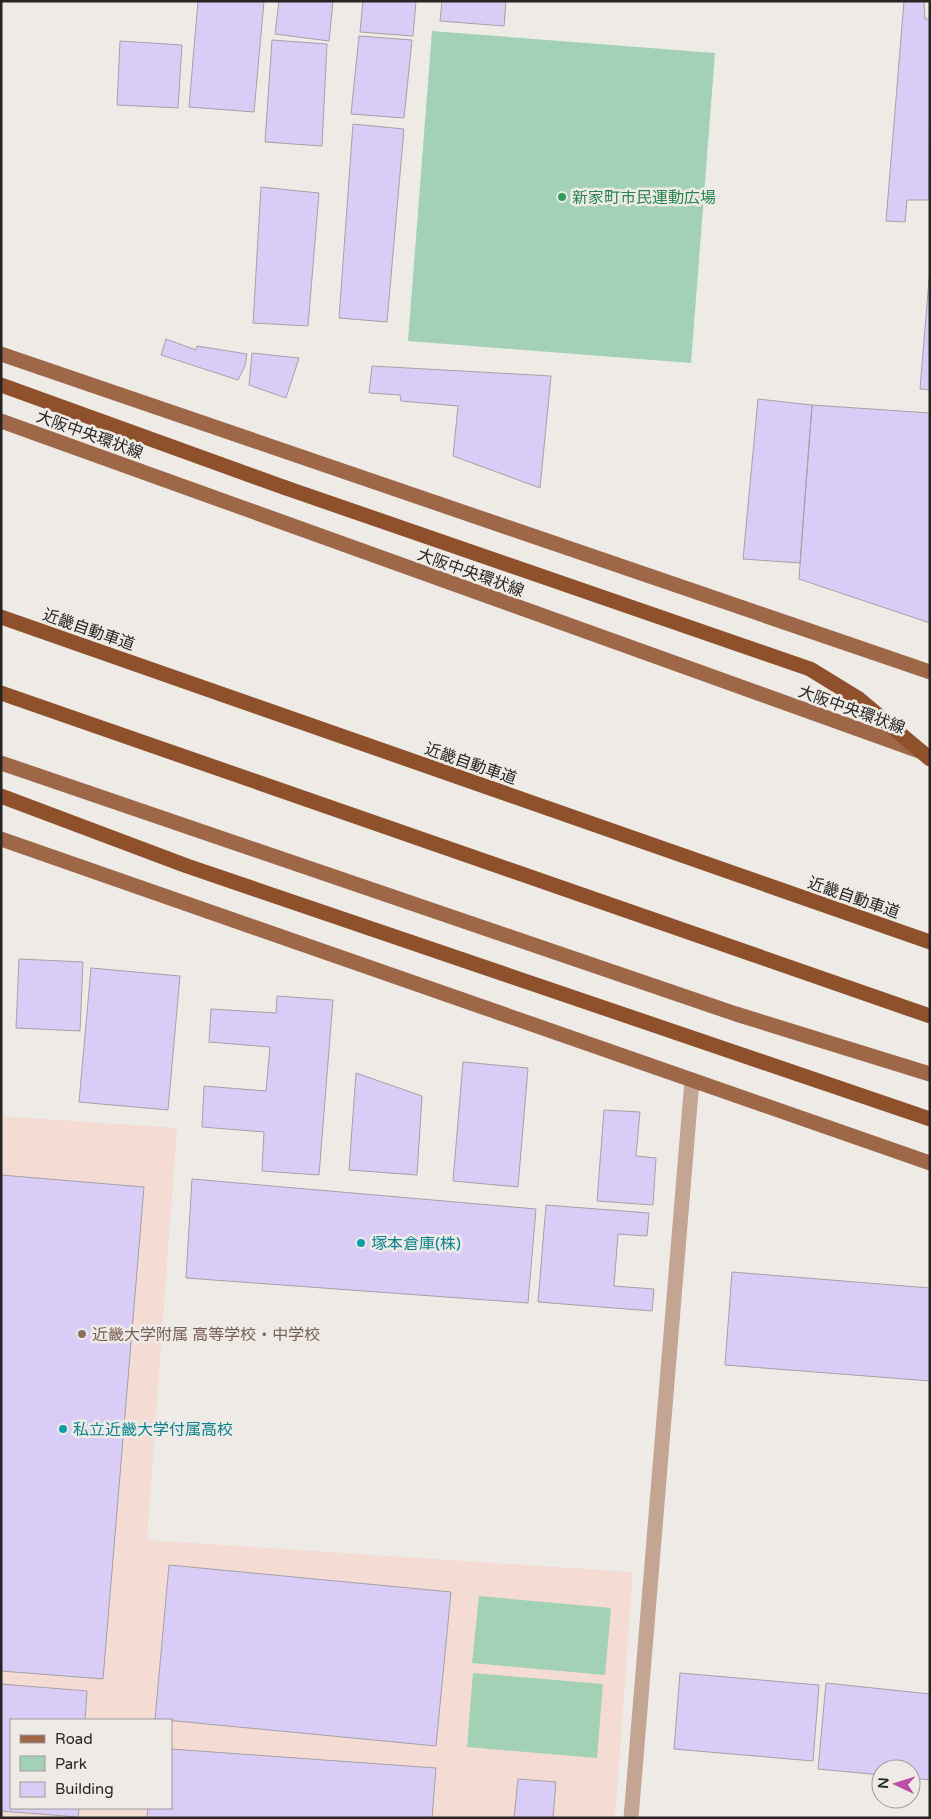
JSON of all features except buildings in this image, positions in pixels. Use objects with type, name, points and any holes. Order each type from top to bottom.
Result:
[{"type":"highway","points":[[1,385],[286,488],[810,669],[858,699],[930,757]]},
{"type":"highway","name":"近畿自動車道","points":[[1,617],[930,942]]},
{"type":"highway","points":[[1,692],[930,1016]]},
{"type":"highway","points":[[1,796],[187,866],[930,1119]]},
{"type":"main road","points":[[1,354],[930,672]]},
{"type":"main road","name":"大阪中央環状線","points":[[1,421],[930,757]]},
{"type":"main road","points":[[1,763],[726,1011],[930,1074]]},
{"type":"main road","points":[[1,839],[930,1163]]},
{"type":"street","points":[[631,1818],[692,1080]]},
{"type":"shaded area","name":"近畿大学附属 高等学校・中学校","points":[[1,1116],[177,1128],[147,1540],[633,1572],[615,1818],[1,1818]]},
{"type":"green space","name":"新家町市民運動広場","points":[[432,31],[715,53],[691,363],[408,341]]},
{"type":"green space","points":[[479,1596],[611,1608],[605,1675],[472,1663]]},
{"type":"green space","points":[[473,1673],[603,1684],[597,1758],[467,1747]]},
{"type":"place","name":"新家町市民運動広場","points":[[562,197]]},
{"type":"place","name":"塚本倉庫(株)","points":[[361,1243]]},
{"type":"place","name":"近畿大学附属 高等学校・中学校","points":[[82,1334]]},
{"type":"place","name":"私立近畿大学付属高校","points":[[63,1429]]}]
